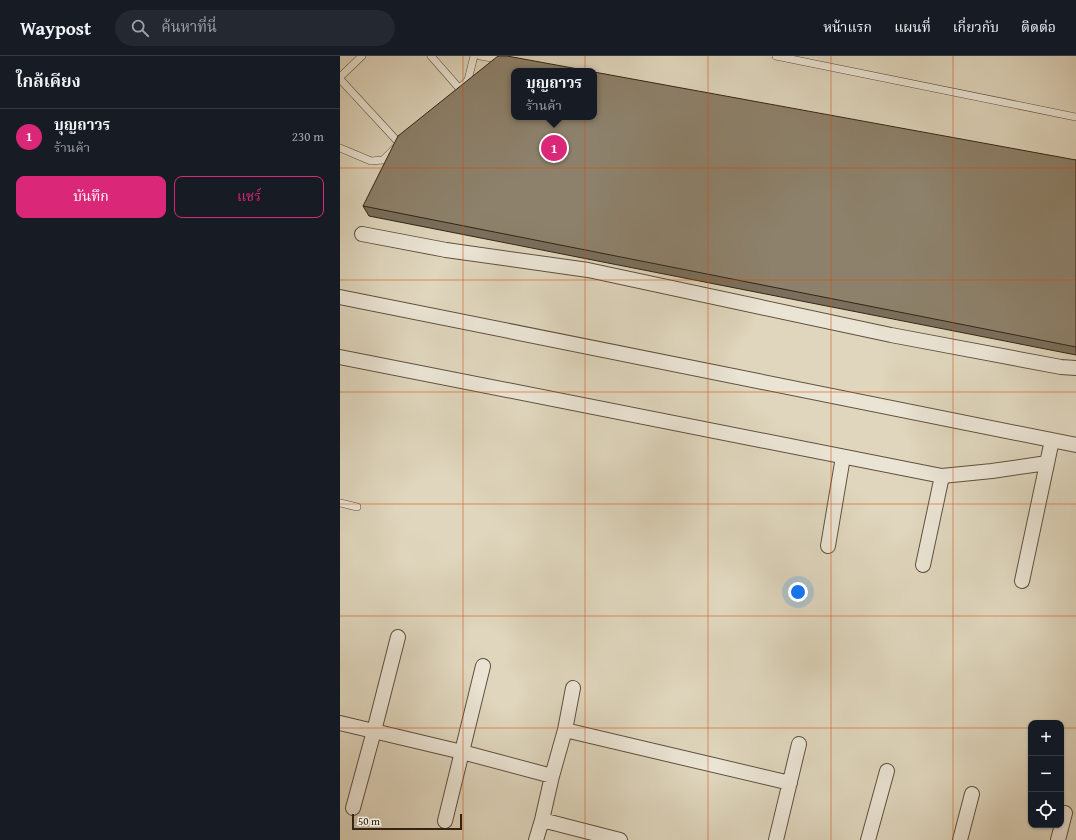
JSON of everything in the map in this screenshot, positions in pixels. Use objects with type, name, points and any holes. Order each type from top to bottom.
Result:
[{"type":"street","points":[[362,234],[446,250],[588,270],[891,335],[1062,367],[1076,368]]},
{"type":"street","points":[[340,297],[1076,445]]},
{"type":"street","points":[[340,357],[942,476],[1047,463]]},
{"type":"street","points":[[1022,581],[1052,440]]},
{"type":"street","points":[[828,546],[843,457]]},
{"type":"street","points":[[923,565],[942,476]]},
{"type":"street","points":[[353,808],[398,637]]},
{"type":"street","points":[[446,821],[483,666]]},
{"type":"street","points":[[536,840],[565,730],[573,688]]},
{"type":"street","points":[[340,723],[462,752],[552,776]]},
{"type":"street","points":[[565,730],[790,783]]},
{"type":"street","points":[[779,840],[799,744]]},
{"type":"street","points":[[868,840],[886,771]]},
{"type":"street","points":[[960,840],[972,794]]},
{"type":"street","points":[[1058,840],[1065,813]]},
{"type":"street","points":[[542,820],[620,840]]},
{"type":"lane","points":[[340,148],[370,161],[383,160],[403,141],[340,78],[362,56]]},
{"type":"lane","points":[[431,56],[457,90],[468,80],[474,56]]},
{"type":"lane","points":[[480,56],[510,62]]},
{"type":"lane","points":[[776,56],[1076,117]]},
{"type":"lane","points":[[340,503],[357,507]]},
{"type":"building","points":[[498,56],[507,56],[573,68],[511,68],[511,120],[597,120],[597,73],[1076,160],[1076,347],[363,206],[398,136]]},
{"type":"place","name":"บุญถาวร","points":[[554,148]]}]
